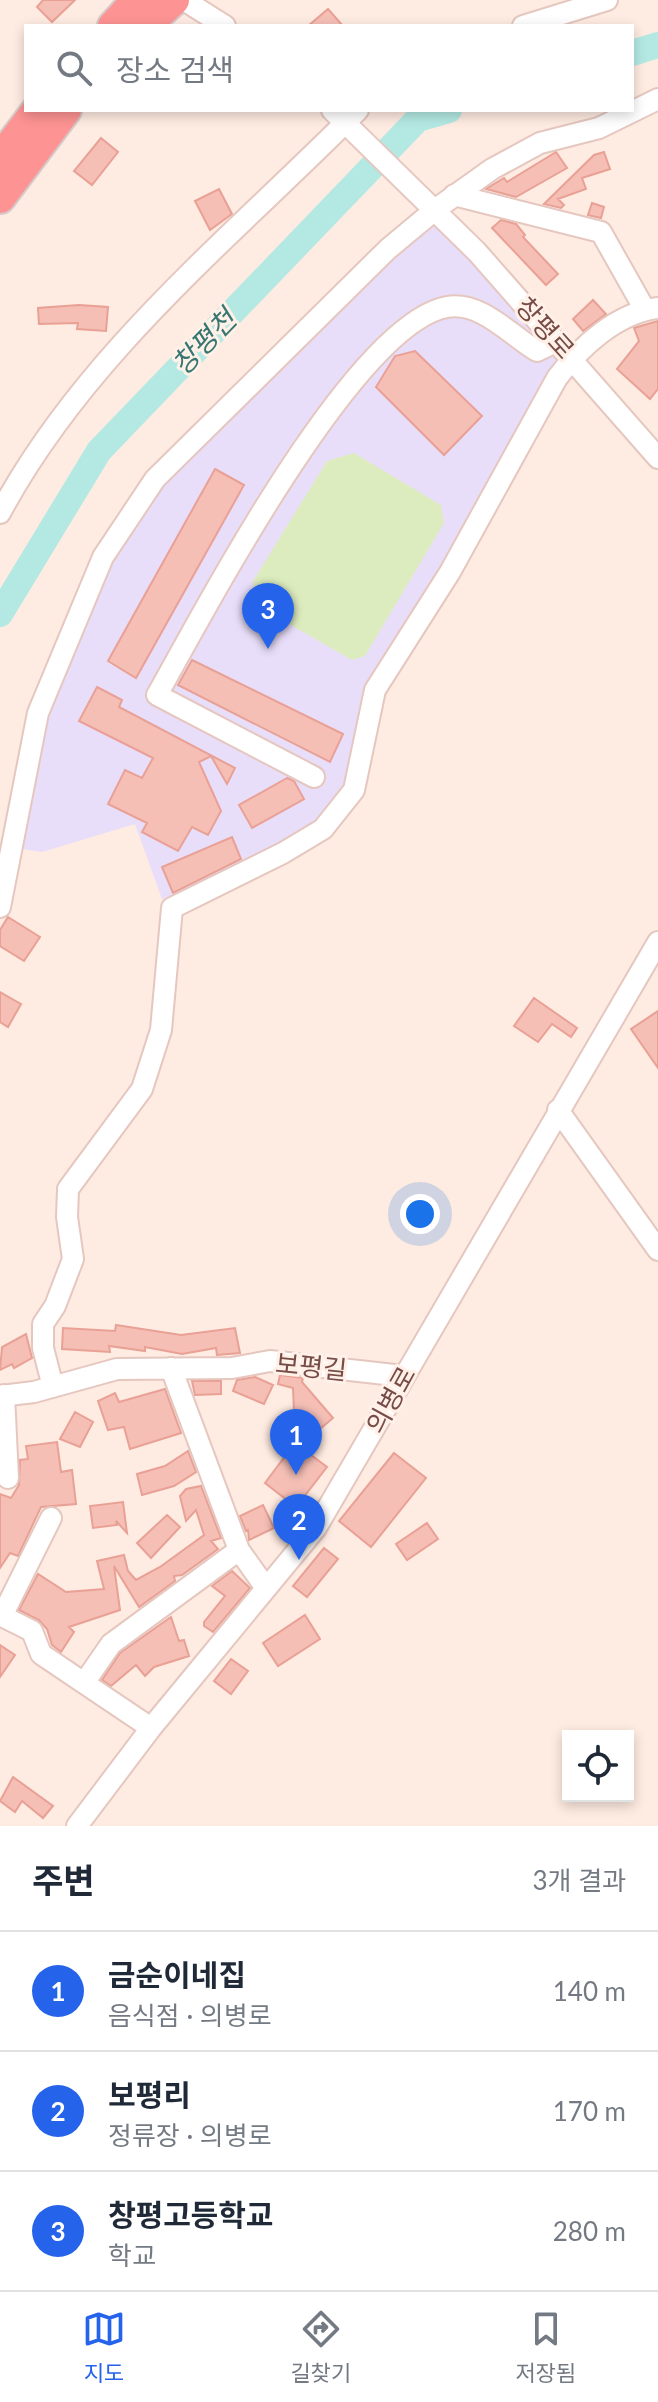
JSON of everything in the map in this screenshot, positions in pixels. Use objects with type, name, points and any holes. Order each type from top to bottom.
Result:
[{"type":"highway","points":[[115,24],[137,0]]},
{"type":"highway","points":[[147,24],[174,0]]},
{"type":"highway","points":[[0,159],[35,112]]},
{"type":"highway","points":[[0,198],[64,112]]},
{"type":"street","points":[[184,0],[222,24]]},
{"type":"street","points":[[529,24],[606,0]]},
{"type":"street","points":[[634,111],[658,99]]},
{"type":"street","points":[[0,907],[38,713],[103,557],[155,479],[432,206],[540,143],[599,128],[632,112]]},
{"type":"street","points":[[0,513],[82,391],[172,291],[346,114]]},
{"type":"street","name":"창평로","points":[[346,114],[558,341],[658,458]]},
{"type":"street","points":[[53,1387],[43,1348],[43,1324],[55,1306],[73,1259],[67,1217],[68,1189],[142,1089],[161,1030],[172,908],[283,853],[323,829],[354,790],[375,690],[450,572],[557,378],[573,358],[622,319],[652,309],[601,232],[454,195]]},
{"type":"street","points":[[314,777],[157,695],[269,496],[353,383],[402,332],[432,312],[459,307],[491,318],[537,351],[558,341]]},
{"type":"street","name":"의병로","points":[[77,1826],[151,1728],[316,1528],[658,942]]},
{"type":"street","points":[[558,1110],[658,1250]]},
{"type":"street","name":"보평길","points":[[2,1395],[53,1387],[117,1369],[232,1368],[270,1361],[403,1376]]},
{"type":"street","points":[[171,1368],[239,1550],[266,1588]]},
{"type":"street","points":[[2,1395],[8,1478]]},
{"type":"street","points":[[51,1518],[1,1616],[32,1631],[41,1654],[151,1728]]},
{"type":"street","points":[[84,1683],[111,1644],[239,1550]]},
{"type":"shaded area","points":[[435,213],[569,358],[468,530],[366,692],[349,783],[302,835],[232,872],[162,899],[135,824],[42,852],[16,848],[43,712],[107,557],[159,480]]},
{"type":"green space","points":[[354,453],[441,505],[444,523],[365,656],[352,660],[256,605],[253,581],[327,461]]},
{"type":"building","points":[[43,0],[75,0],[52,22],[37,7]]},
{"type":"building","points":[[328,9],[341,24],[310,24]]},
{"type":"building","points":[[101,138],[118,152],[92,185],[74,171]]},
{"type":"building","points":[[556,152],[567,168],[516,197],[486,189],[504,178],[507,182]]},
{"type":"building","points":[[604,152],[610,169],[582,178],[586,189],[558,199],[564,205],[561,208],[544,204],[594,155]]},
{"type":"building","points":[[219,189],[232,214],[210,230],[195,201]]},
{"type":"building","points":[[592,203],[604,207],[601,218],[588,215]]},
{"type":"building","points":[[501,220],[516,224],[525,235],[523,237],[558,274],[546,285],[492,228]]},
{"type":"building","points":[[593,300],[606,314],[583,331],[573,319]]},
{"type":"building","points":[[79,305],[108,307],[106,331],[77,329],[78,323],[39,324],[38,308]]},
{"type":"building","points":[[658,321],[658,389],[650,399],[617,369],[639,341],[634,328]]},
{"type":"building","points":[[415,351],[482,416],[444,455],[376,387],[395,356]]},
{"type":"building","points":[[215,469],[244,485],[136,678],[108,661]]},
{"type":"building","points":[[192,660],[343,734],[330,762],[178,685]]},
{"type":"building","points":[[97,687],[122,700],[119,707],[235,768],[227,784],[211,756],[199,762],[221,811],[208,835],[192,827],[178,851],[142,832],[147,823],[108,804],[125,770],[142,778],[153,758],[79,721]]},
{"type":"building","points":[[287,778],[294,781],[304,799],[252,828],[239,805]]},
{"type":"building","points":[[232,837],[241,859],[173,893],[162,867]]},
{"type":"building","points":[[8,917],[40,937],[24,961],[0,946],[0,930]]},
{"type":"building","points":[[0,992],[21,1004],[8,1027],[0,1022]]},
{"type":"building","points":[[534,998],[577,1028],[571,1037],[552,1024],[538,1042],[514,1026]]},
{"type":"building","points":[[658,1011],[658,1068],[631,1029]]},
{"type":"building","points":[[116,1325],[181,1335],[235,1328],[240,1353],[217,1355],[216,1348],[182,1354],[145,1347],[145,1351],[109,1346],[110,1352],[62,1349],[63,1328],[115,1331]]},
{"type":"building","points":[[26,1334],[32,1358],[14,1368],[12,1364],[0,1370],[2,1347]]},
{"type":"building","points":[[280,1375],[303,1378],[302,1382],[333,1418],[306,1441],[286,1419],[294,1412],[293,1388],[278,1384]]},
{"type":"building","points":[[255,1377],[273,1385],[264,1404],[233,1391],[237,1380]]},
{"type":"building","points":[[192,1381],[221,1381],[221,1394],[195,1395]]},
{"type":"building","points":[[165,1389],[181,1433],[130,1449],[124,1427],[108,1430],[98,1401],[115,1393],[119,1402]]},
{"type":"building","points":[[75,1412],[93,1422],[80,1447],[60,1439]]},
{"type":"building","points":[[57,1442],[61,1472],[72,1470],[76,1504],[41,1507],[18,1556],[10,1553],[0,1568],[0,1494],[11,1498],[19,1485],[20,1460],[28,1459],[26,1446]]},
{"type":"building","points":[[295,1443],[327,1467],[296,1507],[265,1483]]},
{"type":"building","points":[[188,1451],[196,1472],[174,1486],[142,1495],[137,1474],[165,1466]]},
{"type":"building","points":[[394,1453],[426,1478],[371,1547],[339,1521]]},
{"type":"building","points":[[201,1486],[221,1538],[211,1541],[218,1549],[182,1575],[174,1576],[175,1581],[139,1607],[114,1566],[120,1610],[69,1627],[74,1632],[61,1652],[52,1645],[47,1629],[39,1620],[19,1610],[38,1574],[66,1592],[104,1589],[97,1561],[124,1555],[128,1571],[136,1580],[160,1567],[204,1535],[196,1510],[186,1521],[180,1496],[186,1489]]},
{"type":"building","points":[[123,1502],[127,1533],[116,1521],[117,1525],[93,1528],[90,1506]]},
{"type":"building","points":[[263,1505],[274,1528],[249,1540],[248,1530],[240,1516]]},
{"type":"building","points":[[167,1515],[180,1527],[151,1558],[137,1543]]},
{"type":"building","points":[[427,1523],[438,1539],[407,1560],[396,1544]]},
{"type":"building","points":[[324,1548],[338,1559],[307,1597],[293,1586]]},
{"type":"building","points":[[232,1571],[250,1588],[213,1632],[204,1626],[204,1622],[225,1596],[212,1586]]},
{"type":"building","points":[[305,1615],[320,1639],[278,1666],[263,1643]]},
{"type":"building","points":[[171,1617],[179,1641],[184,1640],[189,1656],[154,1667],[145,1676],[136,1665],[111,1686],[102,1680],[120,1653]]},
{"type":"building","points":[[0,1645],[15,1655],[0,1677]]},
{"type":"building","points":[[231,1659],[248,1671],[231,1694],[214,1681]]},
{"type":"building","points":[[13,1777],[53,1806],[43,1818],[22,1801],[15,1812],[0,1801]]},
{"type":"waterway","name":"창평천","points":[[634,52],[658,45]]},
{"type":"waterway","name":"창평천","points":[[0,614],[99,451],[418,119],[442,112]]},
{"type":"place","name":"창평고등학교","points":[[268,649]]},
{"type":"place","name":"금순이네집","points":[[296,1475]]},
{"type":"place","name":"보평리","points":[[299,1560]]}]
